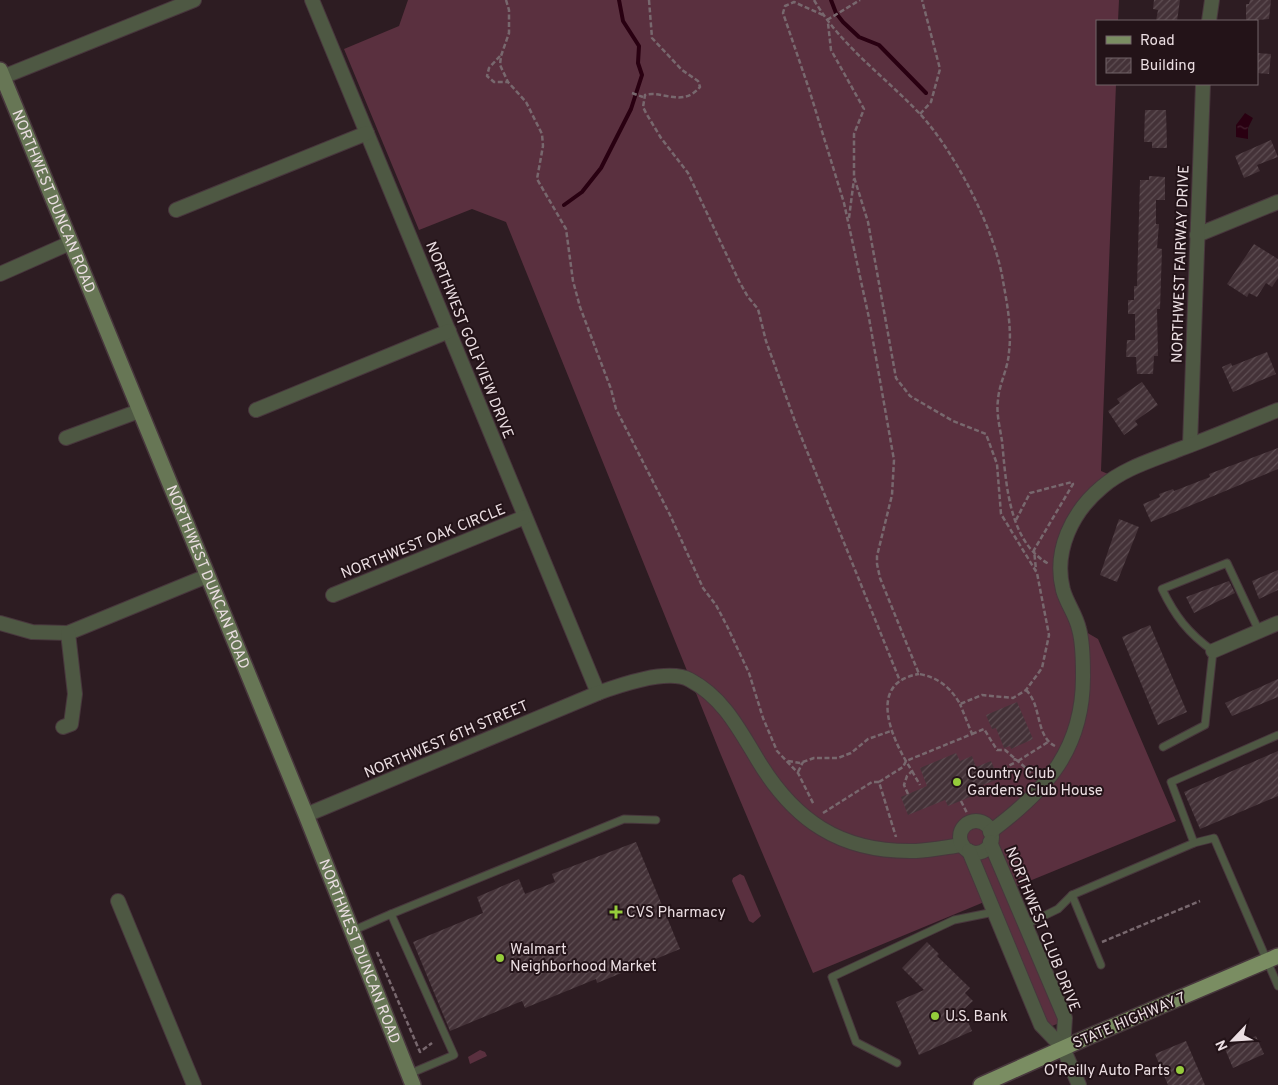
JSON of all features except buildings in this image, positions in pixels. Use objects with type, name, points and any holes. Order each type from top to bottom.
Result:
[{"type":"main road","name":"STATE HIGHWAY 7","points":[[981,1085],[1272,959]]},
{"type":"street","points":[[1,75],[194,0]]},
{"type":"street","name":"NORTHWEST GOLFVIEW DRIVE","points":[[312,0],[598,693]]},
{"type":"street","points":[[1209,20],[1212,0]]},
{"type":"street","name":"NORTHWEST DUNCAN ROAD","points":[[1,75],[306,815],[411,1079]]},
{"type":"street","name":"NORTHWEST FAIRWAY DRIVE","points":[[1190,445],[1203,85]]},
{"type":"street","points":[[176,210],[367,133]]},
{"type":"street","points":[[1197,235],[1278,202]]},
{"type":"street","points":[[0,274],[70,243]]},
{"type":"street","points":[[256,410],[449,331]]},
{"type":"street","points":[[1079,1085],[1063,1048],[1041,1025],[965,848],[962,829],[966,812],[984,824],[990,837],[1043,784],[1066,751],[1078,727],[1083,692],[1083,659],[1079,628],[1063,590],[1060,558],[1069,529],[1085,503],[1123,472],[1278,410]]},
{"type":"street","points":[[66,438],[139,411]]},
{"type":"street","name":"NORTHWEST OAK CIRCLE","points":[[333,595],[525,517]]},
{"type":"street","points":[[0,623],[32,632],[68,633],[206,576]]},
{"type":"street","points":[[1213,651],[1278,623]]},
{"type":"street","points":[[63,727],[71,724],[75,694],[68,633]]},
{"type":"street","name":"NORTHWEST 6TH STREET","points":[[306,815],[598,693],[630,681],[663,676],[689,679],[721,703],[743,733],[775,788],[795,810],[827,832],[854,844],[883,850],[917,851],[965,848],[980,852],[990,837]]},
{"type":"street","name":"NORTHWEST CLUB DRIVE","points":[[990,837],[1024,925],[1065,1018],[1063,1048]]},
{"type":"street","points":[[118,901],[194,1085]]},
{"type":"lane","points":[[1163,747],[1205,725],[1213,651],[1191,635],[1169,605],[1162,589],[1227,563],[1259,631]]},
{"type":"lane","points":[[1194,843],[1171,782],[1278,735]]},
{"type":"lane","points":[[352,931],[624,818],[656,820]]},
{"type":"lane","points":[[1024,925],[1058,909],[1072,895],[1194,843],[1214,838],[1272,959],[1278,986]]},
{"type":"lane","points":[[1072,895],[1101,965]]},
{"type":"lane","points":[[897,1063],[856,1042],[832,977],[954,920],[994,912]]},
{"type":"lane","points":[[391,914],[454,1055],[411,1079]]},
{"type":"path","points":[[506,0],[509,10],[509,33],[500,56],[489,68],[487,76],[491,81],[508,82]]},
{"type":"path","points":[[632,93],[643,97],[650,94],[671,98],[695,92],[700,87],[698,80],[682,70],[652,38],[649,0]]},
{"type":"path","points":[[814,0],[828,22],[855,53],[920,114],[938,134],[982,212],[998,257],[1009,332],[1009,352],[998,400],[1005,485],[1024,538],[1045,562],[1061,570]]},
{"type":"path","points":[[828,22],[860,0]]},
{"type":"path","points":[[920,114],[931,102],[940,69],[922,0]]},
{"type":"path","points":[[823,15],[794,2],[785,6],[783,10],[784,20],[809,89],[848,220],[869,318],[894,460],[892,495],[877,556],[877,564],[919,674]]},
{"type":"path","points":[[828,22],[831,50],[864,110],[854,134],[854,177],[848,220]]},
{"type":"path","points":[[500,56],[500,65],[508,82],[526,102],[542,134],[543,146],[537,179],[566,229],[573,281],[580,307],[611,389],[616,409],[674,522],[703,588],[724,619],[749,673],[777,751],[798,773],[814,807]]},
{"type":"path","points":[[643,97],[646,113],[661,138],[688,173],[744,291],[758,309],[766,341],[796,424],[900,681]]},
{"type":"path","points":[[854,177],[868,222],[896,378],[910,396],[953,421],[986,434],[997,464],[999,504],[1003,519],[1037,573]]},
{"type":"path","points":[[960,704],[982,695],[1013,698],[1026,690],[1042,668],[1049,635],[1034,550],[1073,484],[1072,482],[1030,493],[1016,520]]},
{"type":"path","points":[[920,785],[906,761],[888,722],[888,702],[900,681],[919,674],[944,683],[960,704],[972,734]]},
{"type":"path","points":[[1026,690],[1030,693],[1048,742],[1066,751]]},
{"type":"path","points":[[810,821],[872,782],[879,782],[903,768],[906,761],[984,729],[998,750],[1005,750],[1043,784]]},
{"type":"path","points":[[787,760],[794,763],[814,758],[838,758],[844,756],[868,739],[891,731]]},
{"type":"path","points":[[996,772],[1048,742]]},
{"type":"path","points":[[798,773],[798,769],[804,761]]},
{"type":"path","points":[[908,794],[904,785],[907,776],[912,771]]},
{"type":"path","points":[[879,782],[900,850]]},
{"type":"path","points":[[1093,946],[1200,901]]},
{"type":"path","points":[[377,952],[420,1052],[432,1043]]},
{"type":"shaded area","points":[[408,0],[1119,0],[1118,20],[1096,20],[1096,85],[1116,85],[1101,471],[1115,477],[1085,503],[1060,558],[1079,628],[1098,639],[1176,821],[1010,889],[1071,1018],[1045,1029],[989,900],[813,973],[721,755],[506,222],[472,209],[419,230],[344,49],[399,26]]},
{"type":"shaded area","points":[[740,874],[744,876],[761,916],[753,923],[749,921],[732,881],[733,878]]},
{"type":"shaded area","points":[[480,1050],[485,1052],[487,1056],[470,1064],[468,1057]]},
{"type":"water","points":[[1245,113],[1253,118],[1248,128],[1248,139],[1236,137],[1236,125]]},
{"type":"waterway","points":[[564,205],[582,192],[601,168],[631,109],[642,75],[638,63],[639,46],[623,21],[619,0]]},
{"type":"waterway","points":[[831,0],[836,13],[843,22],[859,37],[879,45],[926,93]]},
{"type":"place","name":"Country Club Gardens Club House","points":[[957,782]]},
{"type":"place","name":"CVS Pharmacy","points":[[616,912]]},
{"type":"place","name":"Walmart Neighborhood Market","points":[[500,958]]},
{"type":"place","name":"U.S. Bank","points":[[935,1016]]},
{"type":"place","name":"O'Reilly Auto Parts","points":[[1180,1070]]}]
